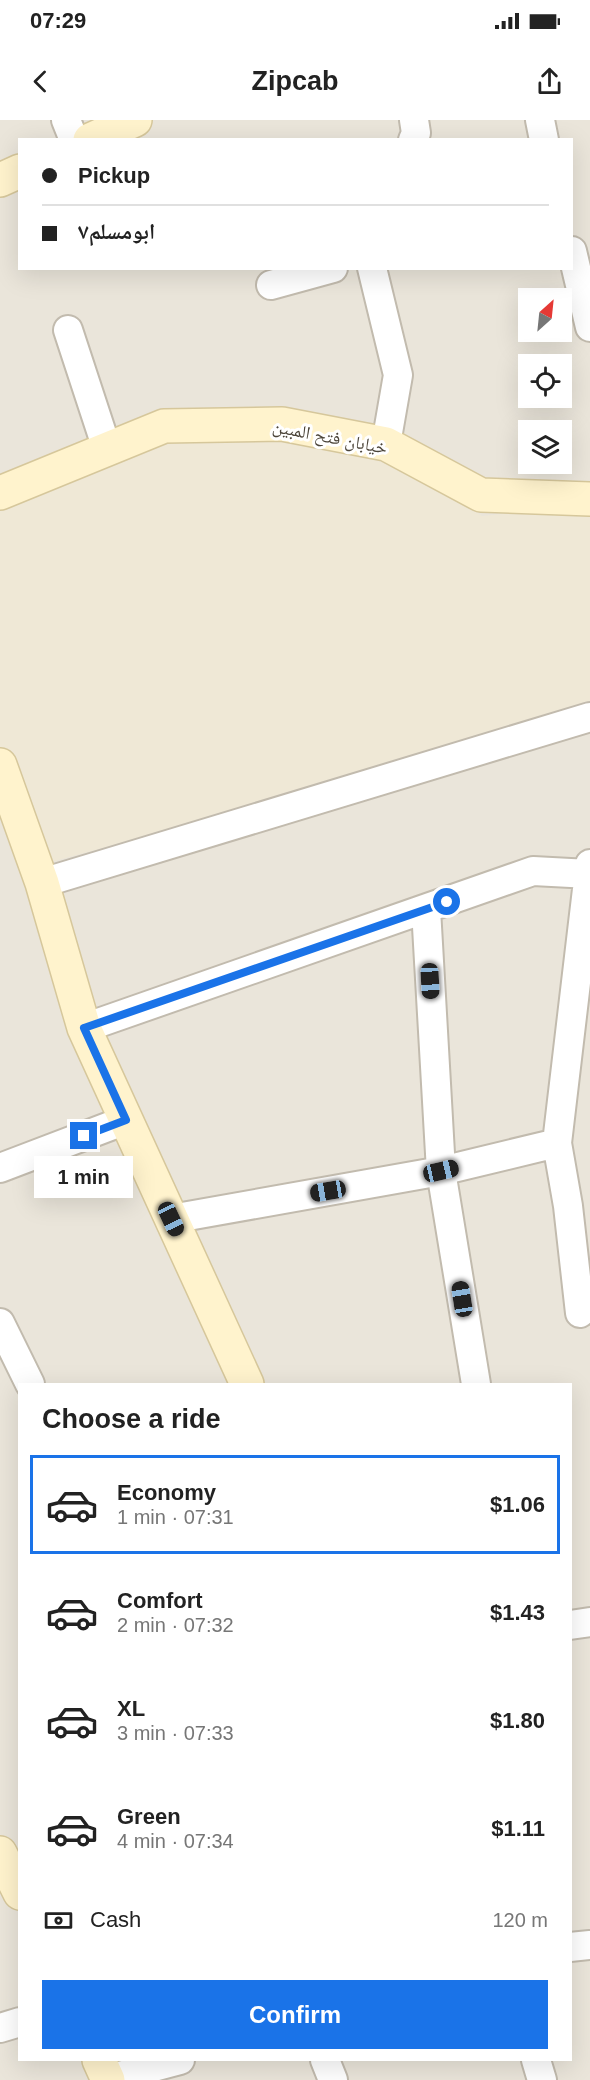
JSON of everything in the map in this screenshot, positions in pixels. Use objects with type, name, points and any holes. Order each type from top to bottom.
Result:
[{"type":"street","points":[[66,120],[73,138]]},
{"type":"street","points":[[94,138],[135,120]]},
{"type":"street","points":[[414,120],[416,133],[414,138]]},
{"type":"street","points":[[540,120],[544,138]]},
{"type":"street","points":[[0,180],[18,172]]},
{"type":"street","points":[[573,255],[590,327]]},
{"type":"street","points":[[271,285],[326,270]]},
{"type":"street","points":[[372,270],[398,375],[386,444]]},
{"type":"street","points":[[68,330],[107,449]]},
{"type":"street","name":"خیابان فتح المبین","points":[[0,493],[164,426],[282,424],[386,444],[481,495],[590,499]]},
{"type":"street","points":[[42,883],[590,717]]},
{"type":"street","points":[[0,765],[42,883],[84,1028],[248,1383]]},
{"type":"street","points":[[580,1314],[579,1207],[557,1143],[590,864]]},
{"type":"street","points":[[84,1028],[533,871],[590,874]]},
{"type":"street","points":[[426,909],[441,1171],[476,1383]]},
{"type":"street","points":[[0,1168],[126,1120]]},
{"type":"street","points":[[171,1219],[441,1171],[557,1143]]},
{"type":"street","points":[[0,1323],[30,1383]]},
{"type":"street","points":[[572,1625],[590,1622]]},
{"type":"street","points":[[0,1854],[18,1889]]},
{"type":"street","points":[[572,1947],[590,1945]]},
{"type":"street","points":[[0,2028],[18,2023]]},
{"type":"street","points":[[105,2073],[174,2061]]},
{"type":"street","points":[[325,2061],[333,2080]]},
{"type":"street","points":[[536,2061],[542,2080]]},
{"type":"shaded area","points":[[0,120],[590,120],[590,2080],[0,2080]]},
{"type":"shaded area","points":[[164,426],[386,444],[482,516],[590,505],[590,716],[36,866],[0,765],[0,493]]},
{"type":"route","points":[[84,1136],[126,1120],[84,1028],[249,973],[447,902]]}]
